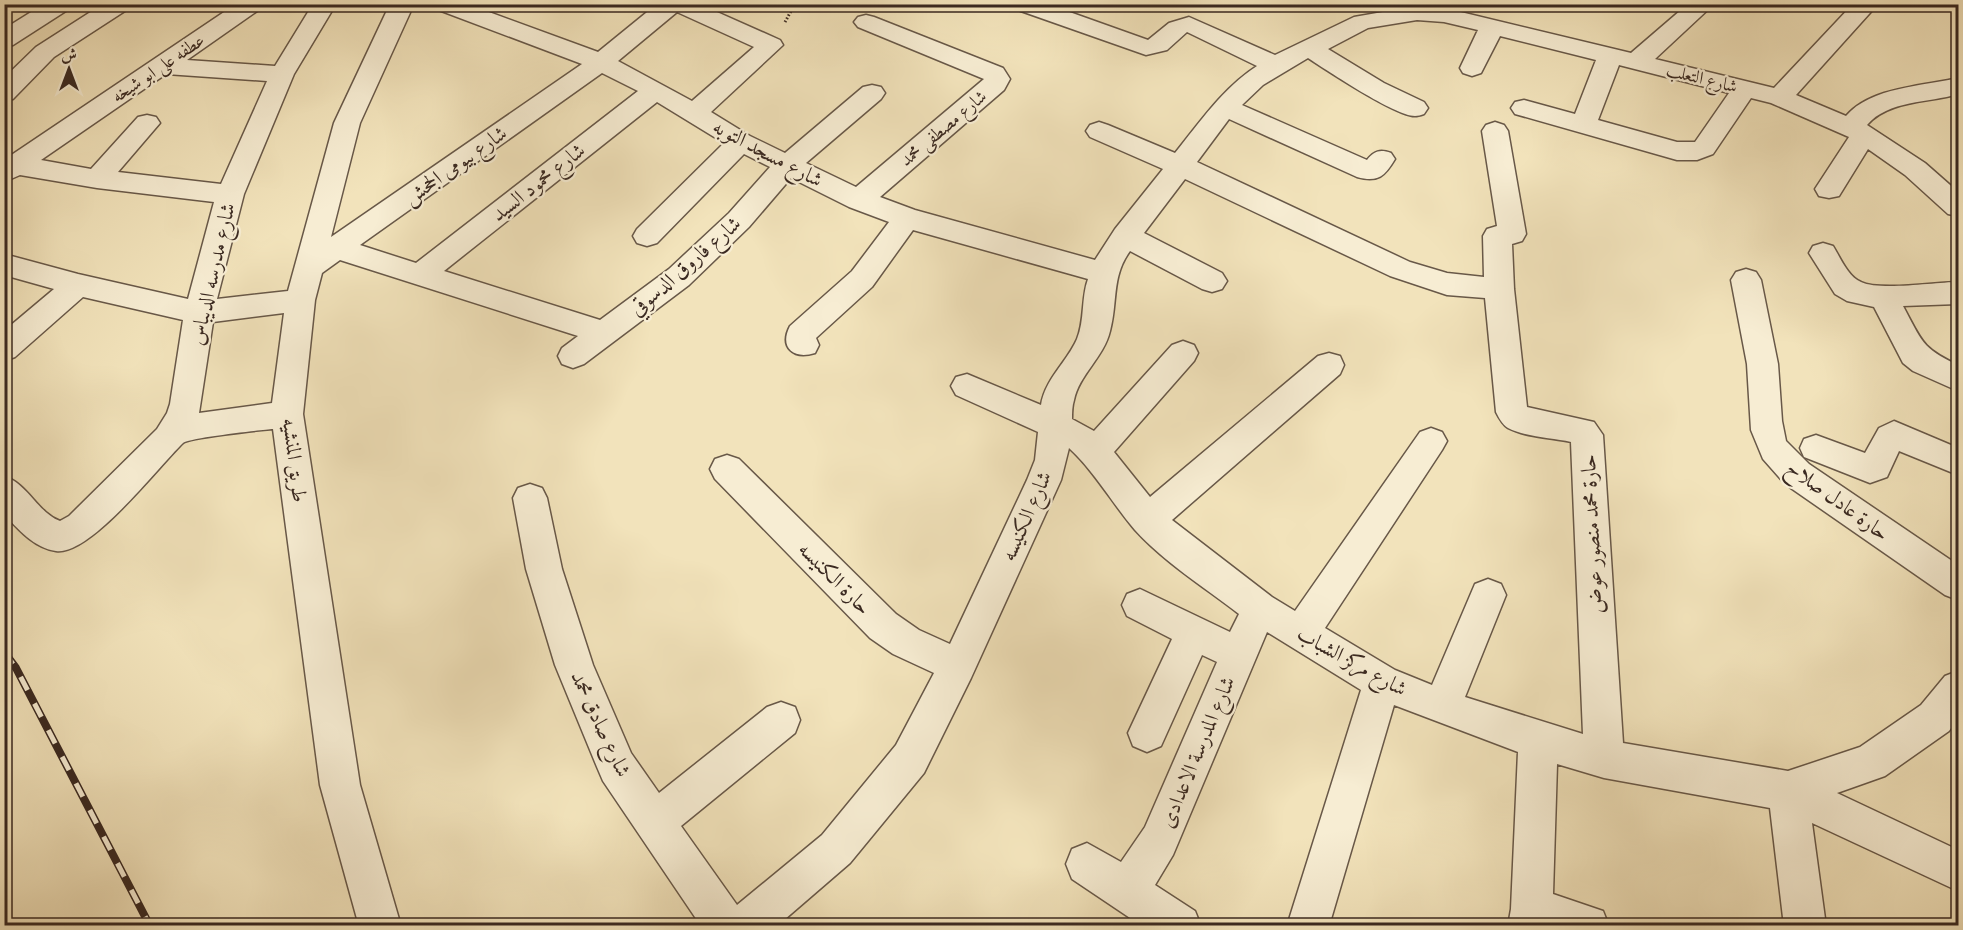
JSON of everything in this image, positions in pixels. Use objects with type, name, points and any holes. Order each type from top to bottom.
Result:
[{"type":"street","points":[[6,38],[61,4]]},
{"type":"street","points":[[4,93],[45,52],[120,4]]},
{"type":"street","name":"عطفه على ابو شيخه","points":[[10,169],[252,4]]},
{"type":"street","name":"شارع مدرسه الديباس","points":[[4,490],[53,536],[68,534],[81,526],[175,429],[186,404],[199,313],[230,195],[282,74],[325,4]]},
{"type":"street","name":"طريق المنشيه","points":[[380,926],[340,785],[287,414],[300,300],[347,123],[402,4]]},
{"type":"street","name":"شارع مسجد التوبه","points":[[444,4],[601,63],[656,90],[741,142],[859,200],[907,218],[1104,273]]},
{"type":"street","name":"شارع بيومى الجحش","points":[[309,267],[601,63],[672,4]]},
{"type":"street","points":[[678,4],[771,45],[694,113]]},
{"type":"street","points":[[1023,4],[1141,46],[1156,47],[1181,25],[1190,24],[1275,64]]},
{"type":"street","points":[[1636,62],[1702,4]]},
{"type":"street","points":[[1779,97],[1867,4]]},
{"type":"street","name":"شارع التعلب","points":[[1417,14],[1482,17],[1610,56],[1779,97],[1857,130],[1915,169],[1959,207]]},
{"type":"street","name":"شارع الكنيسه","points":[[744,926],[836,849],[910,759],[958,666],[1044,480],[1051,460],[1053,425],[1058,399],[1067,380],[1090,346],[1096,329],[1104,273],[1111,256],[1125,237],[1225,106],[1254,79],[1275,64],[1308,47],[1353,16],[1417,14]]},
{"type":"street","points":[[1472,68],[1482,17]]},
{"type":"street","name":"شارع مصطفى محمد","points":[[859,200],[995,84],[997,79],[994,74],[866,22]]},
{"type":"street","points":[[1308,47],[1375,89],[1414,108]]},
{"type":"street","points":[[1583,125],[1610,56]]},
{"type":"street","points":[[161,66],[282,74]]},
{"type":"street","points":[[1829,189],[1865,111],[1889,100],[1928,95],[1959,86]]},
{"type":"street","points":[[1524,108],[1677,151],[1697,151],[1704,148],[1744,89]]},
{"type":"street","name":"شارع محمود السيد","points":[[420,275],[656,90]]},
{"type":"street","name":"شارع فاروق الدسوقي","points":[[573,356],[679,277],[739,220],[788,165],[872,93]]},
{"type":"street","points":[[1225,106],[1367,171],[1373,171],[1382,159]]},
{"type":"street","points":[[97,179],[147,123]]},
{"type":"street","points":[[1099,131],[1179,165],[1400,268],[1447,284],[1499,289]]},
{"type":"street","name":"حارة محمد منصور عوض","points":[[1495,131],[1512,234],[1497,237],[1499,289],[1512,414],[1518,418],[1582,431],[1587,435],[1604,759]]},
{"type":"street","points":[[646,237],[741,142]]},
{"type":"street","points":[[10,169],[230,195]]},
{"type":"street","points":[[804,345],[801,342],[801,334],[862,279],[907,218]]},
{"type":"street","points":[[1125,237],[1212,281]]},
{"type":"street","points":[[336,248],[606,333]]},
{"type":"street","points":[[1823,253],[1847,288],[1860,294],[1881,296],[1959,293]]},
{"type":"street","points":[[4,264],[78,285],[199,313],[300,300]]},
{"type":"street","name":"حارة عادل صلاح","points":[[1746,280],[1764,377],[1767,430],[1771,444],[1781,459],[1797,474],[1959,584]]},
{"type":"street","points":[[4,349],[78,285]]},
{"type":"street","points":[[1881,296],[1914,355],[1924,363],[1959,379]]},
{"type":"street","points":[[1095,452],[1183,353]]},
{"type":"street","points":[[1148,520],[1329,364]]},
{"type":"street","name":"شارع مركز الشباب","points":[[968,386],[1076,435],[1095,452],[1148,520],[1259,608],[1382,682],[1442,707],[1538,740],[1604,759],[1788,791]]},
{"type":"street","points":[[175,429],[287,414]]},
{"type":"street","points":[[1816,448],[1870,469],[1875,467],[1890,437],[1894,434],[1959,462]]},
{"type":"street","points":[[1301,633],[1431,441]]},
{"type":"street","name":"حارة الكنيسه","points":[[727,469],[883,626],[906,642],[958,666]]},
{"type":"street","name":"شارع صادق محمد","points":[[530,498],[544,569],[574,665],[618,767],[726,926]]},
{"type":"street","points":[[1442,707],[1488,595]]},
{"type":"street","points":[[1140,604],[1239,655]]},
{"type":"street","name":"شارع المدرسة الاعدادى","points":[[1149,912],[1160,841],[1259,608]]},
{"type":"street","points":[[1147,733],[1194,632]]},
{"type":"street","points":[[1308,926],[1382,682]]},
{"type":"street","points":[[1788,791],[1871,762],[1935,718],[1959,689]]},
{"type":"street","points":[[654,822],[781,720]]},
{"type":"street","points":[[1538,740],[1530,917],[1588,926]]},
{"type":"street","points":[[1788,791],[1959,871]]},
{"type":"street","points":[[1788,791],[1804,926]]},
{"type":"street","points":[[1087,864],[1149,912]]},
{"type":"railway","points":[[4,652],[16,668],[150,926]]}]
